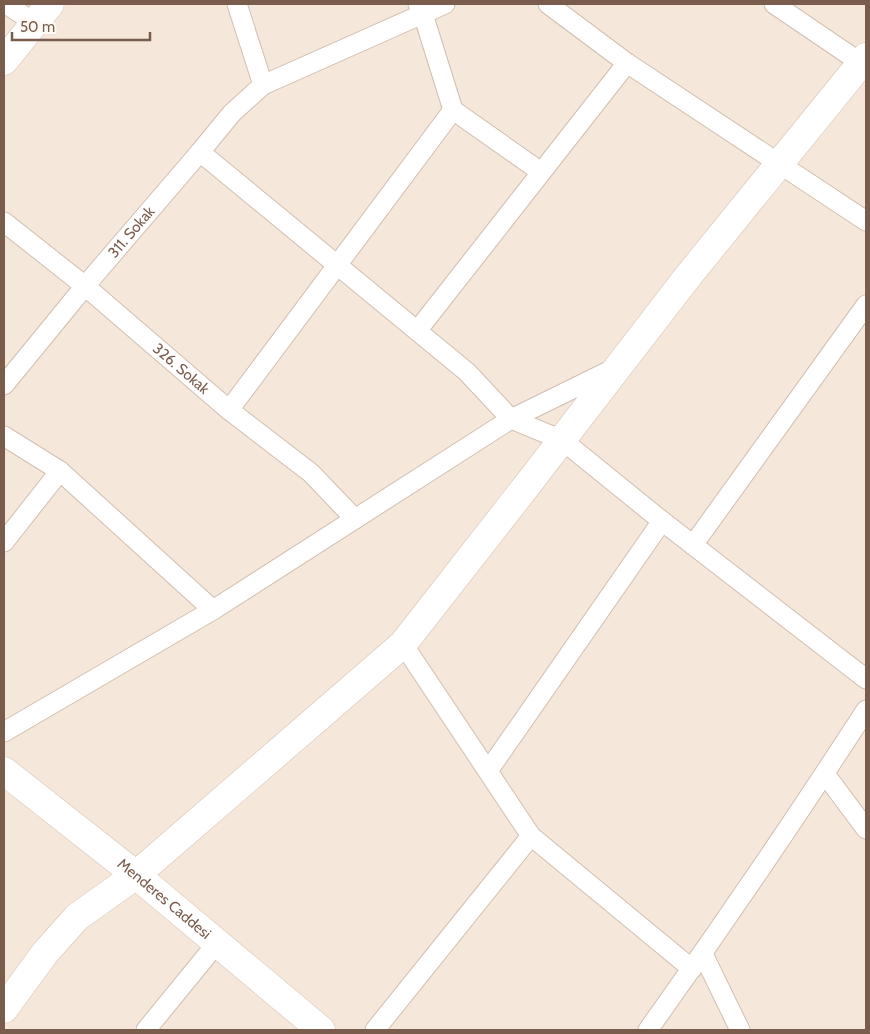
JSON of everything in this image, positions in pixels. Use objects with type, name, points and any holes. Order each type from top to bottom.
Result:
[{"type":"street","points":[[4,61],[42,13],[6,4]]},
{"type":"street","points":[[237,4],[263,85]]},
{"type":"street","name":"311. Sokak","points":[[4,385],[232,113],[263,85],[421,9],[445,4]]},
{"type":"street","points":[[548,4],[627,63],[866,220]]},
{"type":"street","points":[[4,1009],[45,953],[78,917],[136,875],[403,644],[688,275],[864,60],[774,4]]},
{"type":"street","points":[[421,9],[453,110],[541,172]]},
{"type":"street","points":[[417,331],[627,63]]},
{"type":"street","points":[[229,410],[453,110]]},
{"type":"street","points":[[200,152],[467,372],[511,419],[562,440],[662,521],[866,679]]},
{"type":"street","name":"326. Sokak","points":[[4,222],[86,286],[229,410],[311,474],[355,519]]},
{"type":"street","points":[[693,545],[866,305]]},
{"type":"street","points":[[4,732],[214,610],[511,419],[618,366]]},
{"type":"street","points":[[4,436],[60,471],[214,610]]},
{"type":"street","points":[[4,542],[60,471]]},
{"type":"street","points":[[488,771],[662,521]]},
{"type":"street","points":[[403,644],[531,836],[697,961],[740,1030]]},
{"type":"street","points":[[648,1030],[825,774],[866,710]]},
{"type":"street","name":"Menderes Caddesi","points":[[4,771],[136,875],[321,1030]]},
{"type":"street","points":[[825,774],[866,829]]},
{"type":"street","points":[[375,1030],[531,836]]},
{"type":"street","points":[[146,1030],[217,943]]},
{"type":"shaded area","points":[[4,4],[866,4],[866,1030],[4,1030]]}]
